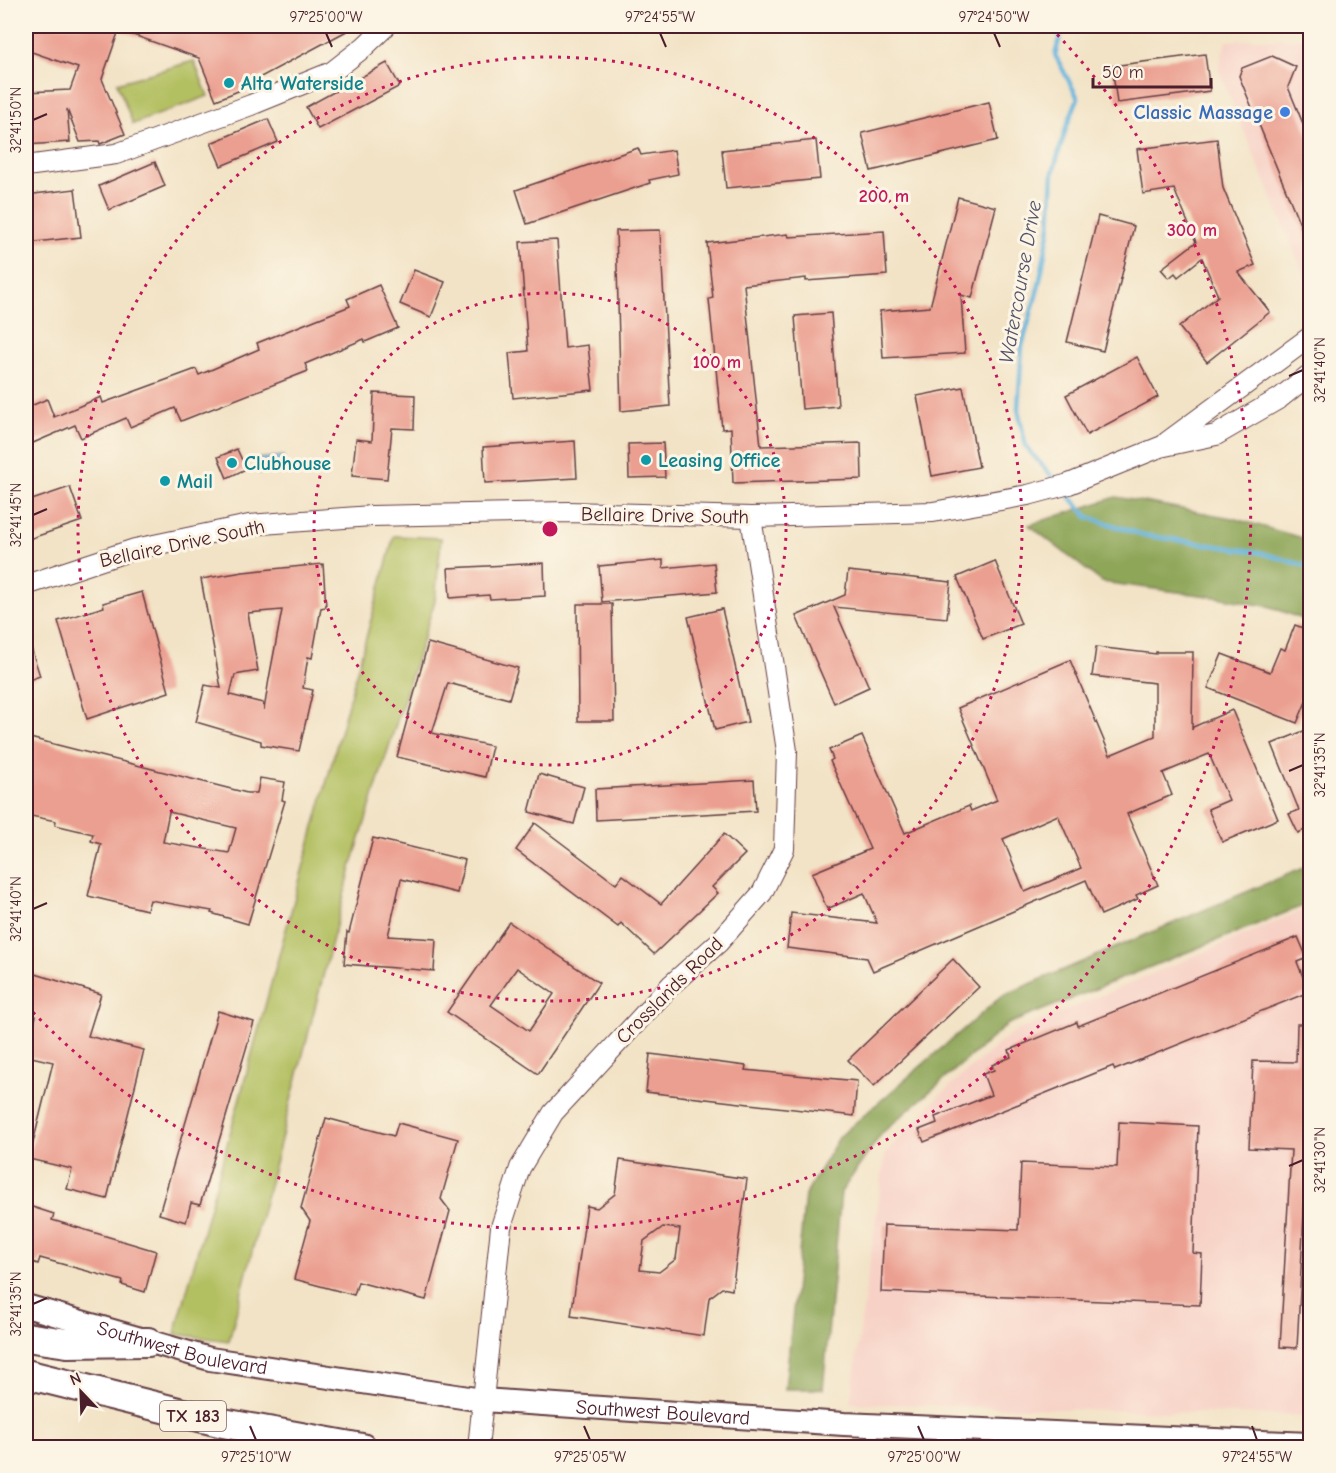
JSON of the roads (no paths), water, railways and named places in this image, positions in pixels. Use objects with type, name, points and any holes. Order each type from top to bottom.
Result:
[{"type":"highway","points":[[26,1337],[67,1343],[148,1342]]},
{"type":"highway","name":"TX 183","points":[[26,1374],[223,1423],[362,1448]]},
{"type":"highway","name":"TX 183","points":[[26,1392],[152,1425],[256,1448]]},
{"type":"main road","name":"Southwest Boulevard","points":[[26,1306],[148,1342],[246,1366],[482,1400],[568,1408],[844,1424],[1311,1444]]},
{"type":"street","points":[[26,166],[116,154],[251,105],[332,72],[364,48],[386,26]]},
{"type":"street","name":"Bellaire Drive South","points":[[1160,447],[1311,337]]},
{"type":"street","name":"Bellaire Drive South","points":[[26,585],[135,549],[249,525],[371,516],[545,513],[751,518],[933,512],[1038,492],[1102,472],[1160,447],[1216,435],[1280,398],[1311,374]]},
{"type":"street","name":"Crosslands Road","points":[[478,1448],[501,1227],[510,1192],[525,1158],[553,1113],[671,985],[719,942],[762,893],[784,849],[787,751],[751,518]]},
{"type":"water","points":[[283,456],[285,469],[259,473],[258,459]]},
{"type":"waterway","name":"Watercourse Drive","points":[[1057,482],[1026,447],[1018,409],[1022,346],[1039,285],[1050,227],[1053,172],[1078,98],[1055,55],[1063,26]]},
{"type":"waterway","name":"Watercourse Drive","points":[[1064,490],[1088,517],[1143,535],[1258,552],[1310,567]]},
{"type":"place","name":"Alta Waterside","points":[[229,83]]},
{"type":"place","name":"Classic Massage","points":[[1285,112]]},
{"type":"place","name":"Leasing Office","points":[[646,460]]},
{"type":"place","name":"Clubhouse","points":[[232,463]]},
{"type":"place","name":"Mail","points":[[165,481]]}]
